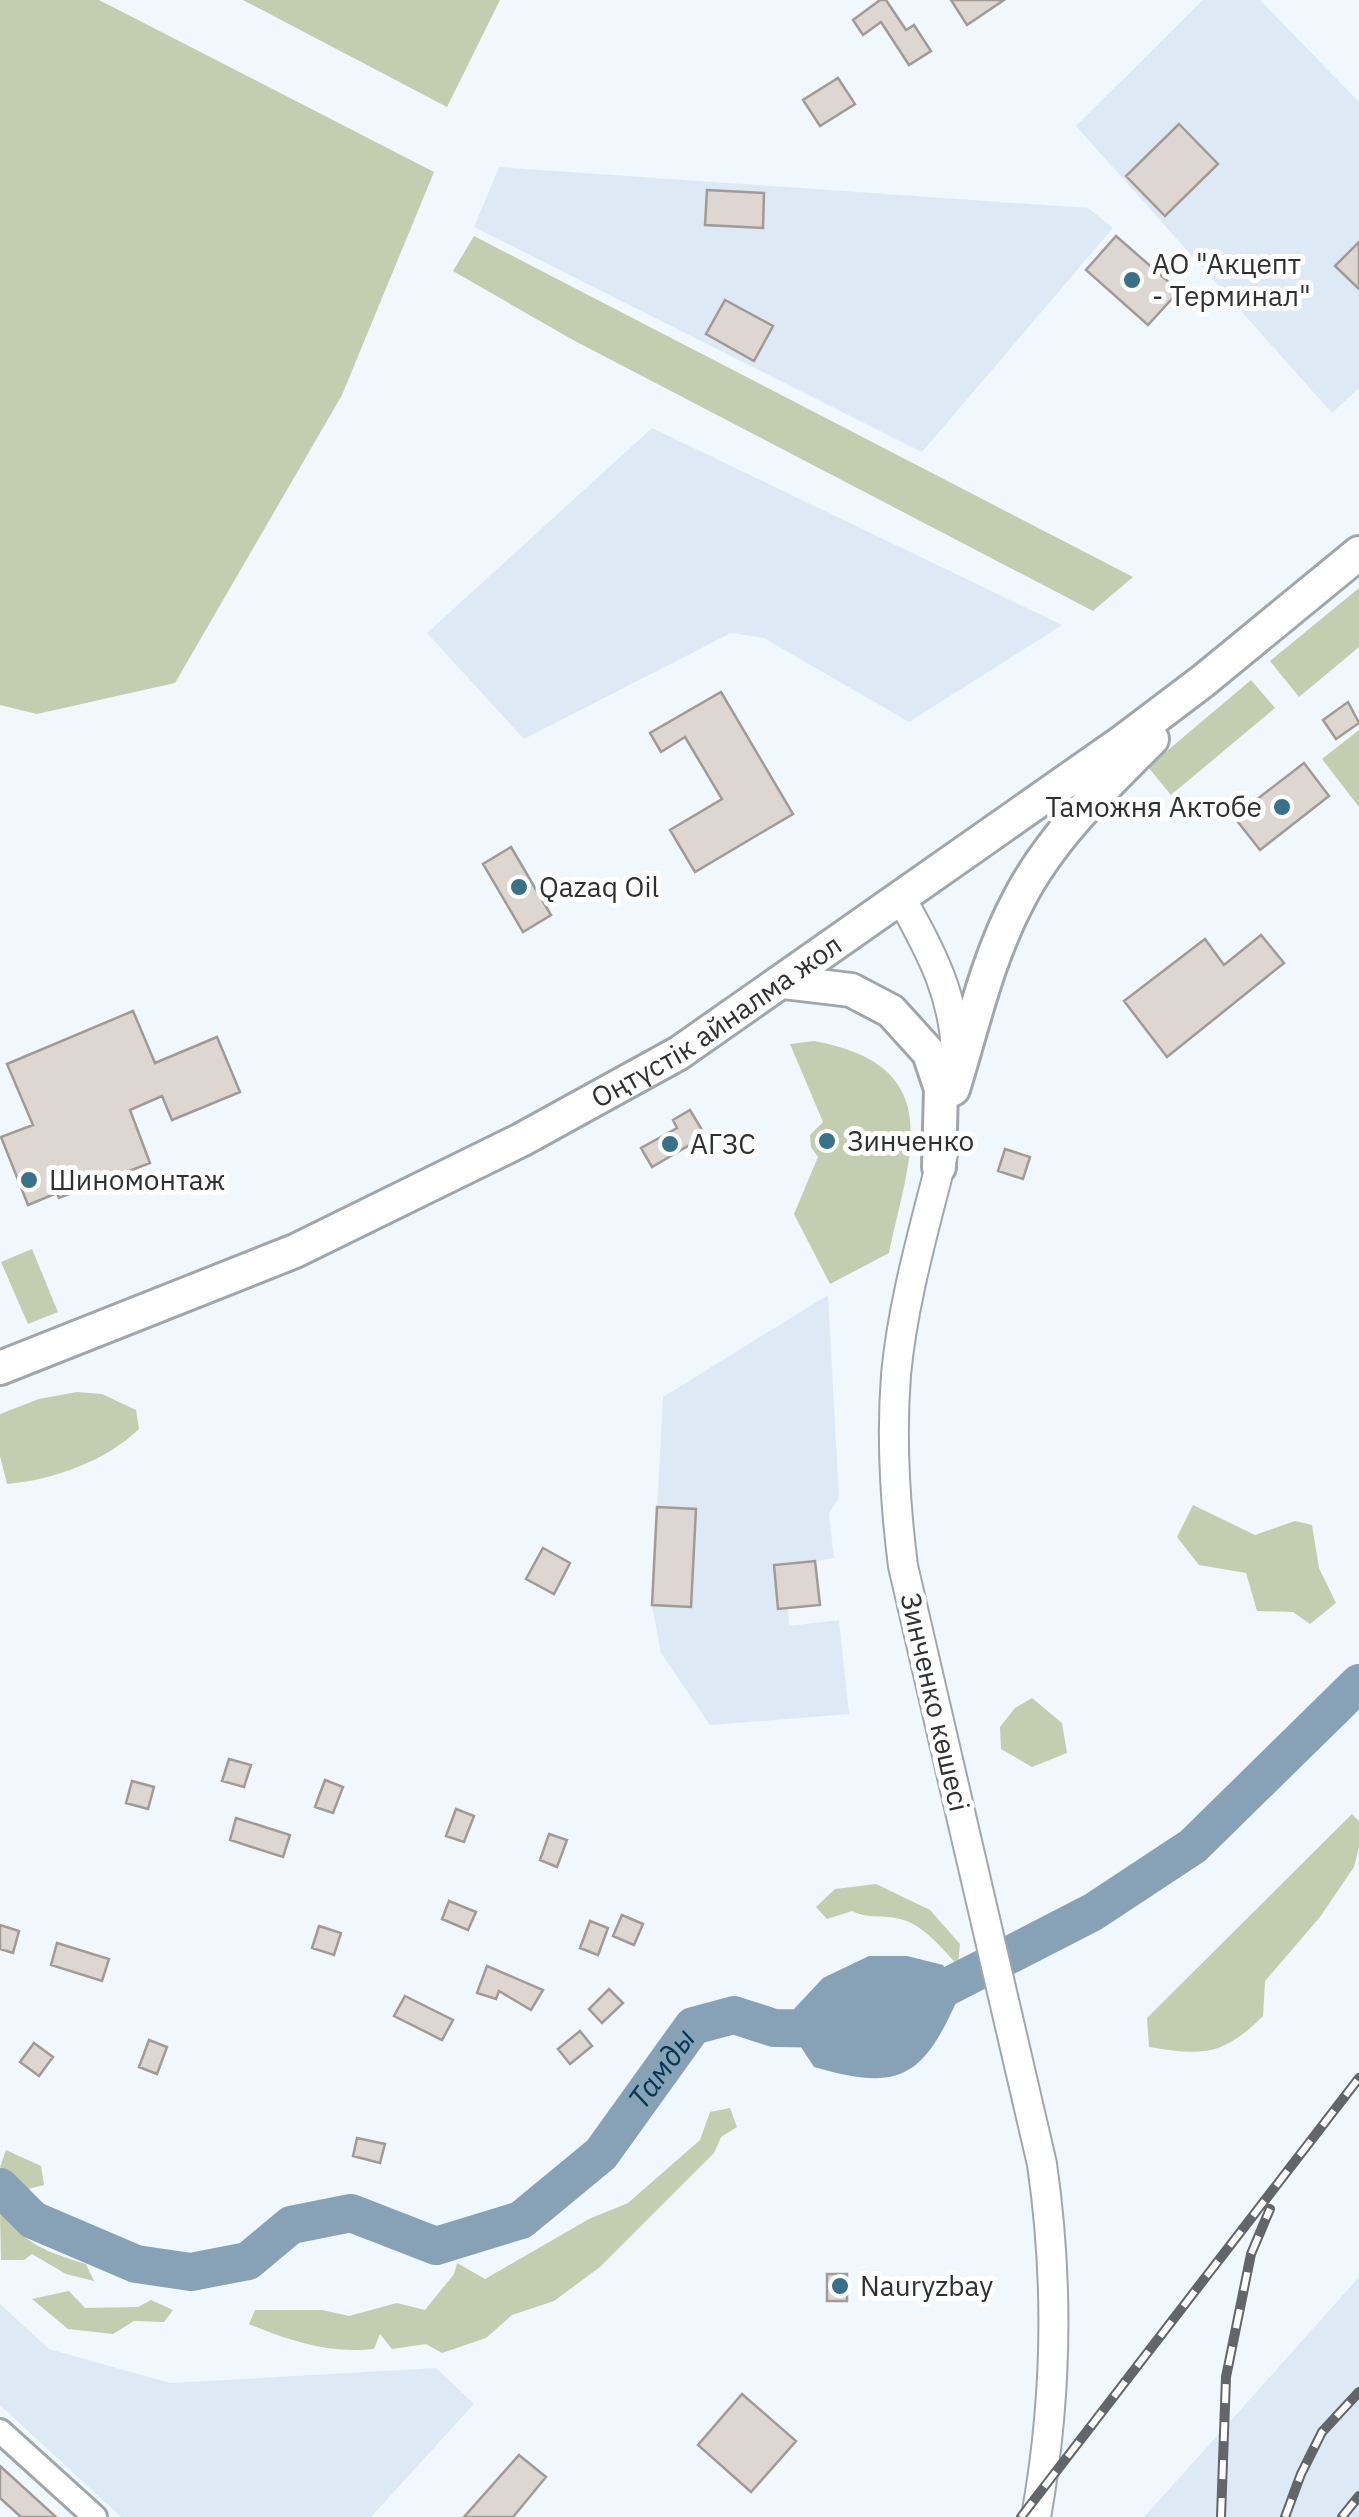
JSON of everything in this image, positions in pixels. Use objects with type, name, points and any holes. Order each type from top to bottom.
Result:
[{"type":"highway","name":"Оңтүстік айналма жол","points":[[0,1368],[295,1251],[521,1140],[664,1062],[784,982],[1203,681],[1359,553]]},
{"type":"highway","points":[[954,1089],[990,968],[1020,896],[1065,830],[1175,716],[1203,681]]},
{"type":"highway","points":[[784,982],[850,990],[891,1011],[930,1053],[941,1089],[940,1167]]},
{"type":"main road","name":"Зинченко көшесі","points":[[900,896],[943,977],[954,1024],[956,1058],[940,1167],[896,1373],[893,1486],[903,1566],[1042,2164],[1056,2293],[1048,2424],[1036,2517]]},
{"type":"street","points":[[0,2431],[96,2517]]},
{"type":"shaded area","points":[[1203,0],[1260,0],[1359,102],[1359,388],[1332,413],[1076,126]]},
{"type":"shaded area","points":[[499,167],[1088,208],[1113,228],[922,452],[474,227]]},
{"type":"shaded area","points":[[652,428],[1062,625],[909,722],[764,638],[731,633],[524,739],[427,633]]},
{"type":"shaded area","points":[[828,1295],[839,1498],[829,1513],[834,1558],[816,1561],[820,1605],[788,1609],[789,1626],[839,1620],[849,1714],[710,1725],[661,1653],[652,1605],[663,1397]]},
{"type":"shaded area","points":[[1359,2277],[1359,2517],[1144,2517],[1236,2415]]},
{"type":"shaded area","points":[[0,2304],[49,2349],[170,2383],[436,2368],[474,2404],[371,2517],[121,2517],[0,2405]]},
{"type":"green space","points":[[0,0],[99,0],[434,172],[342,395],[175,683],[37,714],[0,705]]},
{"type":"green space","points":[[243,0],[500,0],[447,107]]},
{"type":"green space","points":[[474,236],[1133,577],[1093,611],[573,340],[453,271]]},
{"type":"green space","points":[[1359,588],[1359,647],[1299,697],[1270,661]]},
{"type":"green space","points":[[1251,680],[1275,708],[1171,795],[1148,767]]},
{"type":"green space","points":[[1359,730],[1359,807],[1322,759]]},
{"type":"green space","points":[[814,1041],[857,1053],[886,1071],[903,1093],[910,1119],[905,1181],[889,1253],[830,1284],[794,1214],[818,1157],[811,1147],[810,1135],[823,1122],[790,1044]]},
{"type":"green space","points":[[32,1249],[58,1312],[28,1324],[1,1262]]},
{"type":"green space","points":[[77,1392],[102,1394],[136,1410],[139,1429],[111,1451],[78,1467],[7,1484],[0,1456],[0,1414],[39,1399]]},
{"type":"green space","points":[[1193,1505],[1255,1535],[1295,1521],[1312,1525],[1319,1568],[1336,1603],[1310,1624],[1293,1612],[1257,1611],[1246,1573],[1199,1565],[1177,1537]]},
{"type":"green space","points":[[1032,1698],[1062,1723],[1067,1753],[1032,1767],[1001,1749],[1000,1727],[1015,1708]]},
{"type":"green space","points":[[1352,1814],[1359,1821],[1354,1867],[1320,1917],[1265,1981],[1263,2016],[1236,2039],[1211,2050],[1184,2052],[1149,2047],[1147,2018]]},
{"type":"green space","points":[[876,1884],[930,1910],[960,1944],[958,1965],[932,1938],[908,1922],[852,1911],[827,1919],[816,1907],[835,1889]]},
{"type":"green space","points":[[730,2108],[737,2127],[721,2137],[714,2153],[600,2267],[554,2301],[512,2315],[486,2338],[442,2353],[426,2344],[392,2349],[380,2334],[374,2349],[342,2350],[295,2341],[249,2324],[255,2310],[322,2310],[349,2316],[397,2303],[425,2310],[454,2274],[457,2263],[485,2279],[589,2219],[628,2203],[700,2140],[710,2112]]},
{"type":"green space","points":[[6,2150],[41,2166],[44,2185],[28,2189],[0,2167]]},
{"type":"green space","points":[[0,2211],[18,2232],[37,2245],[86,2264],[94,2281],[66,2274],[32,2254],[24,2260],[1,2260]]},
{"type":"green space","points":[[69,2291],[85,2308],[138,2307],[151,2300],[173,2310],[164,2322],[134,2321],[113,2334],[68,2329],[32,2299]]},
{"type":"water","points":[[869,1956],[907,1956],[943,1965],[959,1996],[946,2024],[920,2061],[905,2072],[868,2078],[814,2067],[797,2041],[794,2009],[823,1978]]},
{"type":"building","points":[[880,0],[886,0],[906,30],[914,25],[931,51],[909,65],[881,22],[863,35],[853,20]]},
{"type":"building","points":[[951,0],[1004,0],[967,25]]},
{"type":"building","points":[[838,78],[855,104],[820,126],[803,100]]},
{"type":"building","points":[[1179,124],[1218,164],[1165,216],[1126,176]]},
{"type":"building","points":[[707,190],[764,193],[763,228],[705,225]]},
{"type":"building","name":"АО \"Акцепт - Терминал\"","points":[[1116,236],[1179,291],[1148,325],[1086,270]]},
{"type":"building","points":[[1359,242],[1359,289],[1335,266]]},
{"type":"building","points":[[725,300],[773,326],[754,361],[706,334]]},
{"type":"building","points":[[721,692],[793,814],[695,872],[670,830],[722,799],[685,737],[661,752],[650,733]]},
{"type":"building","points":[[1348,702],[1359,723],[1336,739],[1323,720]]},
{"type":"building","name":"Таможня Актобе","points":[[1304,763],[1329,796],[1260,850],[1234,817]]},
{"type":"building","points":[[511,847],[551,915],[523,932],[483,864]]},
{"type":"building","points":[[1261,935],[1284,963],[1167,1057],[1124,1001],[1205,939],[1224,965]]},
{"type":"building","points":[[133,1011],[155,1063],[217,1037],[240,1092],[172,1120],[162,1096],[130,1110],[150,1163],[59,1198],[57,1193],[28,1205],[1,1137],[33,1125],[7,1064]]},
{"type":"building","points":[[690,1110],[708,1140],[691,1150],[688,1146],[652,1167],[641,1148],[677,1128],[673,1120]]},
{"type":"building","points":[[1005,1149],[1030,1157],[1023,1179],[998,1171]]},
{"type":"building","points":[[657,1507],[696,1509],[691,1607],[652,1605]]},
{"type":"building","points":[[543,1548],[570,1563],[554,1594],[526,1579]]},
{"type":"building","points":[[815,1561],[820,1605],[778,1609],[774,1565]]},
{"type":"building","points":[[229,1759],[251,1765],[244,1787],[222,1781]]},
{"type":"building","points":[[325,1780],[343,1787],[333,1813],[315,1807]]},
{"type":"building","points":[[132,1781],[154,1787],[148,1809],[126,1803]]},
{"type":"building","points":[[456,1809],[474,1816],[464,1842],[446,1836]]},
{"type":"building","points":[[236,1818],[290,1835],[283,1857],[230,1840]]},
{"type":"building","points":[[549,1834],[567,1840],[557,1867],[540,1860]]},
{"type":"building","points":[[449,1901],[476,1912],[468,1930],[442,1919]]},
{"type":"building","points":[[622,1915],[643,1924],[634,1945],[613,1936]]},
{"type":"building","points":[[590,1921],[608,1928],[598,1955],[580,1948]]},
{"type":"building","points":[[0,1925],[19,1931],[13,1953],[0,1949]]},
{"type":"building","points":[[319,1926],[341,1933],[334,1955],[312,1948]]},
{"type":"building","points":[[57,1943],[109,1959],[102,1981],[51,1965]]},
{"type":"building","points":[[487,1966],[543,1990],[531,2010],[499,1991],[496,1999],[477,1993]]},
{"type":"building","points":[[609,1989],[623,2003],[602,2023],[589,2009]]},
{"type":"building","points":[[405,1996],[453,2020],[442,2040],[394,2016]]},
{"type":"building","points":[[580,2031],[592,2046],[570,2064],[558,2049]]},
{"type":"building","points":[[149,2040],[167,2047],[157,2074],[139,2067]]},
{"type":"building","points":[[34,2043],[53,2057],[39,2076],[20,2062]]},
{"type":"building","points":[[357,2138],[385,2144],[380,2163],[353,2156]]},
{"type":"building","points":[[827,2274],[847,2274],[847,2301],[827,2301]]},
{"type":"building","points":[[742,2394],[796,2441],[751,2492],[698,2445]]},
{"type":"building","points":[[519,2455],[546,2477],[513,2517],[464,2517]]},
{"type":"building","points":[[0,2466],[56,2517],[21,2517],[0,2498]]},
{"type":"waterway","name":"Тамды","points":[[906,2008],[1093,1912],[1193,1846],[1359,1683]]},
{"type":"waterway","name":"Тамды","points":[[0,2187],[33,2220],[136,2264],[191,2272],[248,2261],[291,2225],[351,2213],[436,2246],[521,2220],[601,2154],[693,2026],[734,2015],[774,2028],[846,2029]]},
{"type":"railway","points":[[1021,2517],[1359,2078]]},
{"type":"railway","points":[[1221,2517],[1226,2377],[1251,2254],[1270,2209]]},
{"type":"railway","points":[[1285,2517],[1322,2432],[1359,2392]]},
{"type":"railway","points":[[1342,2517],[1359,2496]]},
{"type":"place","name":"АО \"Акцепт - Терминал\"","points":[[1132,280]]},
{"type":"place","name":"Таможня Актобе","points":[[1282,807]]},
{"type":"place","name":"Qazaq Oil","points":[[519,887]]},
{"type":"place","name":"Зинченко","points":[[827,1141]]},
{"type":"place","name":"АГЗС","points":[[670,1144]]},
{"type":"place","name":"Шиномонтаж","points":[[29,1180]]},
{"type":"place","name":"Nauryzbay","points":[[840,2286]]}]
